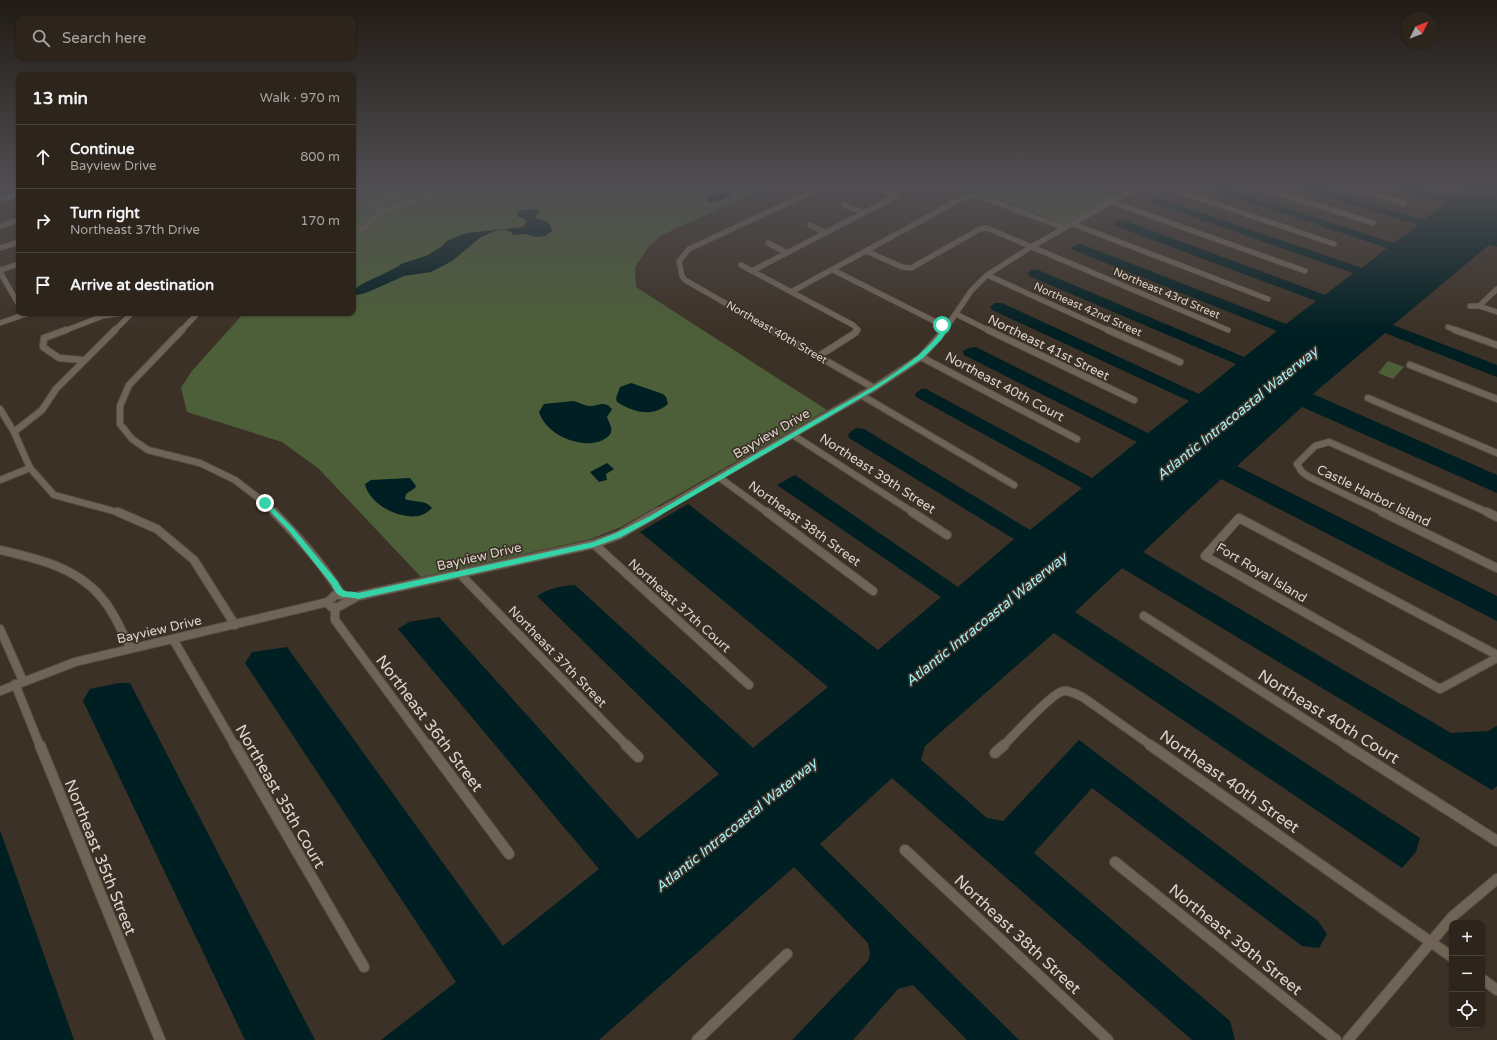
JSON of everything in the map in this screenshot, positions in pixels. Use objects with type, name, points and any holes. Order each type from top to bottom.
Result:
[{"type":"street","name":"Northeast 40th Street","points":[[720,235],[689,249],[679,261],[682,276],[685,280],[874,388]]},
{"type":"street","points":[[752,271],[823,235]]},
{"type":"street","points":[[791,292],[896,235]]},
{"type":"street","name":"Northeast 43rd Street","points":[[866,251],[902,267],[908,268],[913,267],[970,235]]},
{"type":"street","name":"Northeast 43rd Street","points":[[1002,235],[1228,330]]},
{"type":"street","name":"Bayview Drive","points":[[0,691],[75,662],[332,602],[343,597],[358,596],[594,544],[619,535],[874,388],[921,357],[939,338],[971,291],[987,275],[1053,235]]},
{"type":"street","points":[[1100,235],[1268,299]]},
{"type":"street","points":[[1203,235],[1305,271]]},
{"type":"street","points":[[1306,235],[1334,244]]},
{"type":"street","points":[[0,248],[16,243]]},
{"type":"street","points":[[768,243],[787,253]]},
{"type":"street","points":[[16,265],[0,271],[16,299]]},
{"type":"street","points":[[741,265],[853,325],[857,329],[855,333],[819,356]]},
{"type":"street","points":[[833,270],[946,327]]},
{"type":"street","name":"Northeast 42nd Street","points":[[987,275],[1180,362]]},
{"type":"street","points":[[1478,306],[1497,289]]},
{"type":"street","points":[[1470,306],[1478,306],[1497,312]]},
{"type":"street","name":"Northeast 41st Street","points":[[956,314],[1134,400]]},
{"type":"street","points":[[0,323],[19,316]]},
{"type":"street","points":[[83,360],[59,358],[43,347],[44,338],[103,316]]},
{"type":"street","points":[[14,432],[42,410],[56,389],[83,360],[129,316]]},
{"type":"street","points":[[195,316],[129,385],[120,406],[120,424],[132,438],[148,450],[200,463],[235,480],[265,503],[291,530],[331,581],[335,584],[343,597]]},
{"type":"street","points":[[1448,327],[1497,345]]},
{"type":"street","name":"Northeast 40th Court","points":[[921,357],[1076,439]]},
{"type":"street","points":[[1410,365],[1497,399]]},
{"type":"street","points":[[861,395],[1014,485]]},
{"type":"street","points":[[1368,398],[1497,453]]},
{"type":"street","points":[[0,409],[14,432],[30,468],[54,495],[120,513],[157,529],[194,560],[235,625]]},
{"type":"street","name":"Northeast 39th Street","points":[[793,435],[947,535]]},
{"type":"street","name":"Castle Harbor Island","points":[[1497,517],[1329,442],[1322,441],[1297,464],[1302,472],[1309,477],[1497,568]]},
{"type":"street","points":[[0,480],[30,468]]},
{"type":"street","name":"Northeast 38th Street","points":[[720,478],[873,591]]},
{"type":"street","name":"Fort Royal Island","points":[[1497,654],[1239,518],[1205,556],[1440,689],[1497,658]]},
{"type":"street","name":"Northeast 37th Court","points":[[594,544],[749,685]]},
{"type":"street","points":[[0,550],[54,564],[74,573],[93,586],[106,603],[131,648]]},
{"type":"street","name":"Northeast 37th Street","points":[[460,574],[638,757]]},
{"type":"street","name":"Northeast 36th Street","points":[[331,581],[335,620],[509,854]]},
{"type":"street","name":"Bayview Drive","points":[[332,602],[343,597]]},
{"type":"street","name":"Northeast 40th Court","points":[[1144,616],[1497,841]]},
{"type":"street","name":"Northeast 35th Street","points":[[0,629],[19,683],[160,1040]]},
{"type":"street","name":"Northeast 35th Court","points":[[173,639],[364,967]]},
{"type":"street","name":"Northeast 40th Street","points":[[995,753],[1054,696],[1060,691],[1069,690],[1084,698],[1451,956]]},
{"type":"street","name":"Northeast 38th Street","points":[[905,850],[1108,1040]]},
{"type":"street","name":"Northeast 39th Street","points":[[1115,862],[1336,1040]]},
{"type":"street","points":[[1348,1040],[1453,916],[1497,879]]},
{"type":"street","points":[[697,1040],[787,954]]},
{"type":"street","points":[[1485,982],[1497,990]]},
{"type":"green space","points":[[356,235],[663,235],[649,246],[635,267],[636,287],[827,410],[621,527],[591,539],[421,577],[319,469],[282,442],[187,412],[181,388],[191,372],[241,316],[356,316]]},
{"type":"green space","points":[[1388,361],[1404,367],[1393,379],[1378,373]]},
{"type":"water","points":[[463,235],[487,235],[481,237],[452,261],[431,272],[404,276],[368,292],[356,295],[356,289],[365,283],[401,264],[428,255],[448,240]]},
{"type":"water","points":[[527,235],[547,235],[545,236],[537,237]]},
{"type":"water","name":"Atlantic Intracoastal Waterway","points":[[1138,235],[1162,235],[1325,295],[1353,273],[1243,235],[1265,235],[1362,268],[1387,248],[1346,235],[1368,235],[1394,243],[1405,235],[1497,235],[1497,247],[1489,245],[1393,325],[1497,365],[1497,377],[1385,333],[1313,394],[1497,475],[1497,493],[1302,407],[1237,466],[1497,596],[1497,621],[1221,479],[1143,552],[1451,733],[1488,731],[1497,726],[1497,786],[1492,790],[1122,568],[1075,612],[1420,838],[1416,852],[1402,868],[1054,633],[925,746],[921,760],[987,818],[1003,821],[1079,740],[1318,921],[1327,934],[1319,948],[1302,946],[1092,788],[1034,853],[1230,1021],[1235,1040],[1192,1040],[892,778],[820,844],[1019,1040],[967,1040],[913,985],[898,989],[853,1040],[792,1040],[868,961],[870,953],[868,943],[794,867],[599,1040],[381,1040],[456,982],[245,663],[252,652],[287,647],[503,946],[599,869],[398,629],[409,622],[439,617],[638,839],[719,774],[537,596],[555,588],[575,585],[753,748],[828,687],[640,532],[688,504],[878,650],[941,597],[777,485],[795,475],[958,587],[1014,539],[849,438],[848,434],[856,428],[864,429],[1030,530],[1082,488],[916,397],[915,394],[921,389],[926,389],[1092,478],[1137,442],[964,355],[963,351],[976,347],[1148,433],[1189,401],[992,310],[990,307],[995,303],[1002,303],[1199,394],[1236,364],[1029,276],[1028,273],[1032,270],[1038,270],[1244,357],[1277,331],[1073,250],[1072,247],[1077,244],[1081,244],[1286,324],[1316,301]]},
{"type":"water","points":[[631,383],[663,394],[666,397],[668,404],[656,411],[642,412],[636,411],[617,402],[616,398],[620,387]]},
{"type":"water","points":[[573,401],[589,406],[606,404],[609,406],[612,409],[607,417],[611,429],[609,436],[594,443],[575,442],[557,434],[543,420],[539,412],[544,404]]},
{"type":"water","points":[[607,463],[614,469],[606,474],[607,480],[599,482],[590,472]]},
{"type":"water","points":[[410,478],[416,486],[406,494],[405,499],[426,503],[432,508],[422,515],[402,515],[386,509],[372,498],[365,484],[371,480]]},
{"type":"water","points":[[119,683],[130,683],[315,1040],[245,1040],[83,701],[90,689]]},
{"type":"water","points":[[0,830],[74,1040],[0,1040]]},
{"type":"route","points":[[265,503],[291,530],[331,581],[335,584],[338,591],[345,596],[358,596],[594,544],[619,535],[652,517],[874,388],[921,357],[939,338],[946,327],[942,325]]}]
